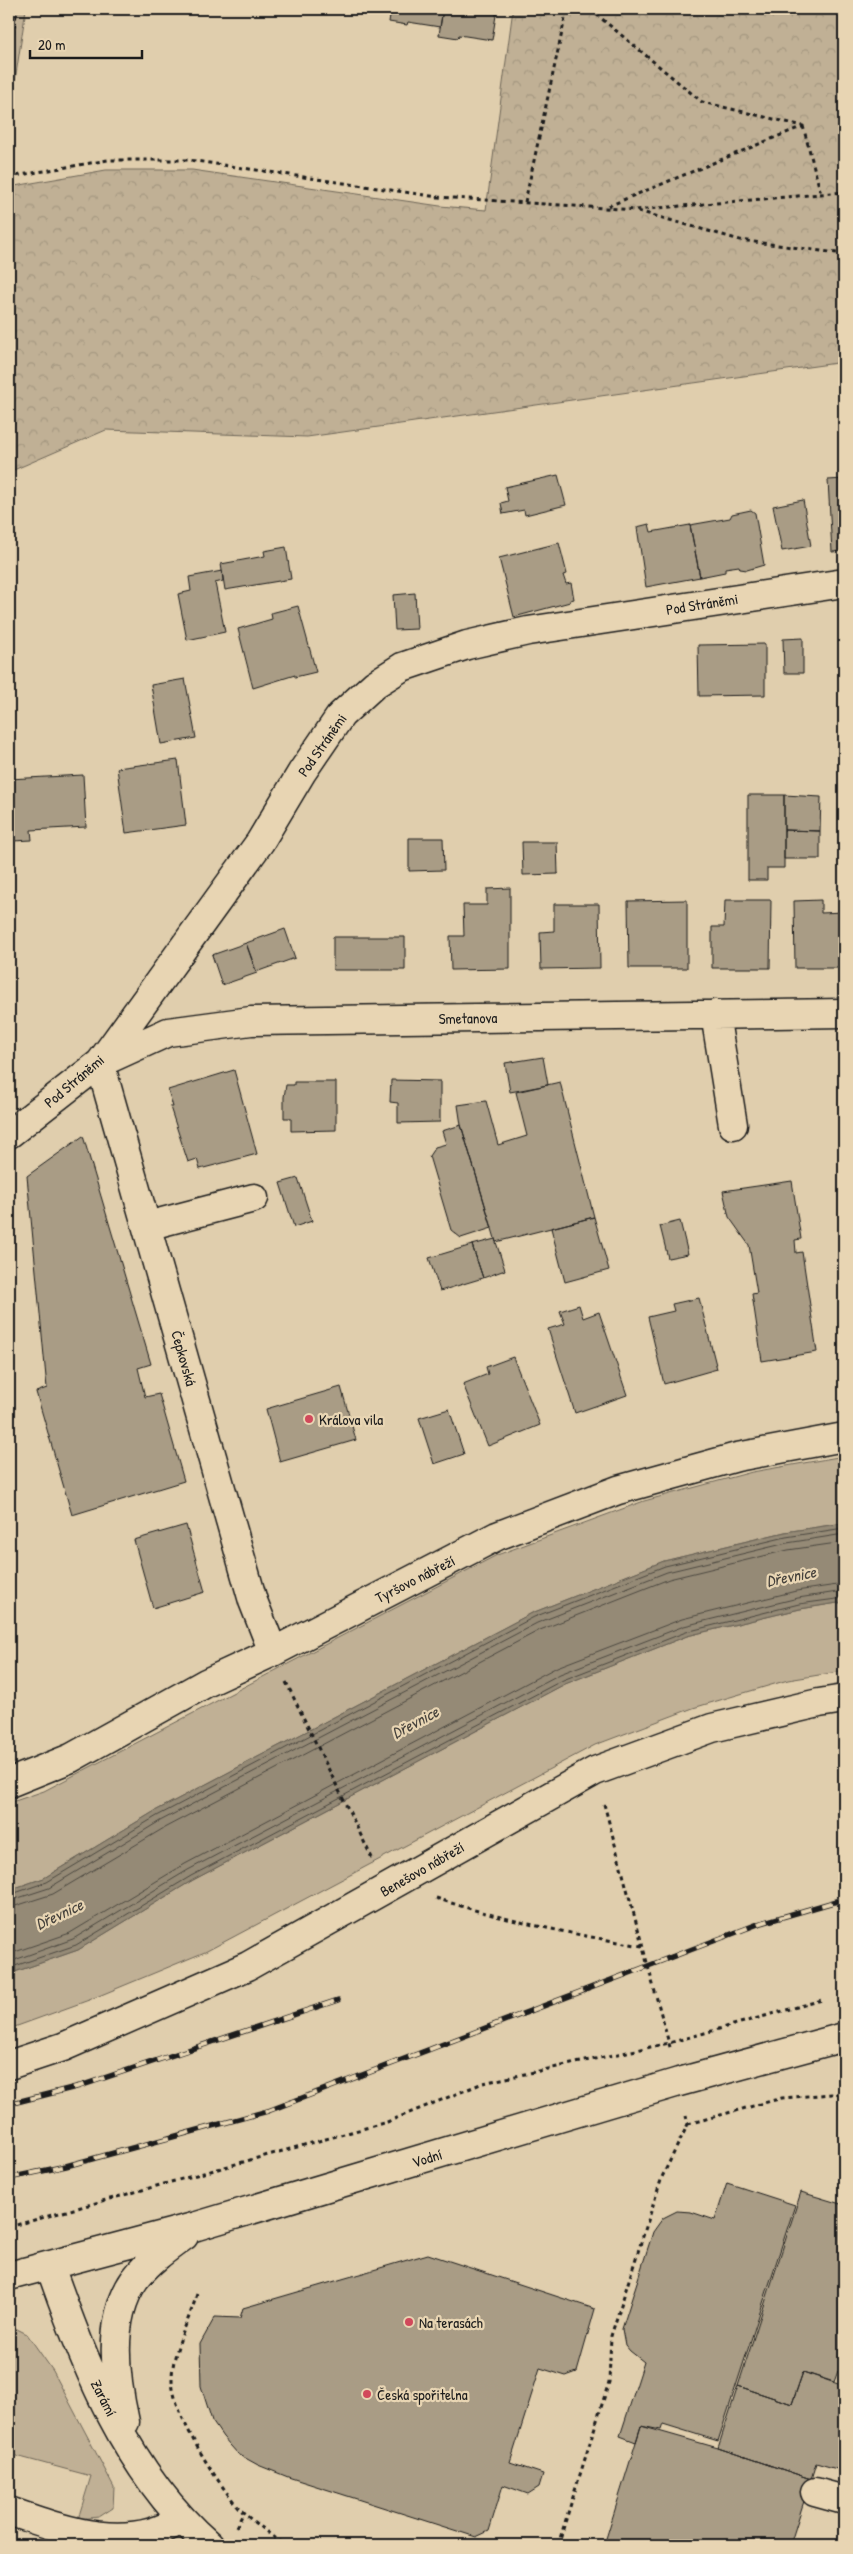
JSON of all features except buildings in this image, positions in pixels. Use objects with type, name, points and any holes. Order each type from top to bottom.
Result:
[{"type":"street","name":"Pod Stráněmi","points":[[9,1134],[100,1063],[260,842],[302,772],[341,715],[375,684],[411,664],[467,645],[528,631],[844,583]]},
{"type":"street","name":"Smetanova","points":[[100,1063],[168,1032],[252,1021],[844,1013]]},
{"type":"street","points":[[716,1014],[733,1125]]},
{"type":"street","name":"Čepkovská","points":[[100,1063],[253,1601],[273,1652]]},
{"type":"street","points":[[147,1226],[254,1198]]},
{"type":"street","name":"Tyršovo nábřeží","points":[[9,1783],[71,1758],[206,1683],[273,1652],[497,1536],[618,1490],[737,1457],[844,1437]]},
{"type":"street","name":"Benešovo nábřeží","points":[[9,2065],[63,2047],[248,1966],[396,1885],[595,1771],[712,1728],[844,1699]]},
{"type":"street","name":"Vodní","points":[[9,2276],[196,2226],[679,2082],[844,2037]]},
{"type":"street","points":[[131,2448],[120,2402],[116,2356],[119,2322],[125,2299],[134,2280],[156,2256],[196,2226]]},
{"type":"street","name":"Zarámí","points":[[50,2266],[75,2337],[99,2391],[131,2448],[181,2519],[210,2545]]},
{"type":"street","points":[[815,2492],[844,2500]]},
{"type":"street","points":[[9,2510],[72,2532],[122,2539],[156,2533],[181,2519]]},
{"type":"path","points":[[9,58],[17,9]]},
{"type":"path","points":[[525,202],[567,9]]},
{"type":"path","points":[[590,9],[702,102],[803,126]]},
{"type":"path","points":[[603,208],[803,126]]},
{"type":"path","points":[[803,126],[821,194]]},
{"type":"path","points":[[9,177],[108,160],[189,160],[438,197],[636,210],[844,192]]},
{"type":"path","points":[[636,210],[740,240],[844,254]]},
{"type":"path","points":[[284,1678],[370,1855]]},
{"type":"path","points":[[558,2545],[609,2382],[611,2336],[662,2177],[688,2124],[669,2043],[595,1771]]},
{"type":"path","points":[[396,1885],[475,1911],[556,1931],[642,1946]]},
{"type":"path","points":[[9,2227],[387,2122],[484,2083],[669,2043],[822,2000]]},
{"type":"path","points":[[688,2124],[782,2098],[844,2092]]},
{"type":"path","points":[[197,2294],[176,2355],[172,2378],[176,2403],[210,2466],[238,2507],[286,2545]]},
{"type":"green space","points":[[9,9],[26,9],[9,120]]},
{"type":"green space","points":[[513,9],[844,9],[844,362],[307,437],[106,430],[9,472],[9,187],[106,170],[192,170],[440,206],[486,210]]},
{"type":"green space","points":[[844,1456],[844,1523],[785,1532],[664,1561],[532,1613],[155,1811],[44,1878],[9,1890],[9,1803],[44,1791],[497,1555],[644,1501],[752,1472]]},
{"type":"green space","points":[[844,1602],[844,1671],[788,1680],[693,1708],[595,1745],[205,1952],[89,2000],[9,2029],[9,1974],[78,1950],[193,1880],[565,1684],[687,1636],[800,1609]]},
{"type":"green space","points":[[9,2325],[27,2334],[53,2371],[114,2487],[113,2508],[99,2517],[78,2519],[91,2476],[9,2454]]},
{"type":"water","name":"Dřevnice","points":[[844,1523],[844,1602],[800,1609],[687,1636],[565,1684],[193,1880],[78,1950],[9,1974],[9,1890],[44,1878],[155,1811],[532,1613],[664,1561],[785,1532]]},
{"type":"railway","points":[[9,2178],[66,2166],[268,2111],[758,1924],[844,1899]]},
{"type":"railway","points":[[9,2104],[80,2086],[338,2000]]},
{"type":"place","name":"Králova vila","points":[[309,1419]]},
{"type":"place","name":"Na terasách","points":[[409,2322]]},
{"type":"place","name":"Česká spořitelna","points":[[367,2394]]}]
